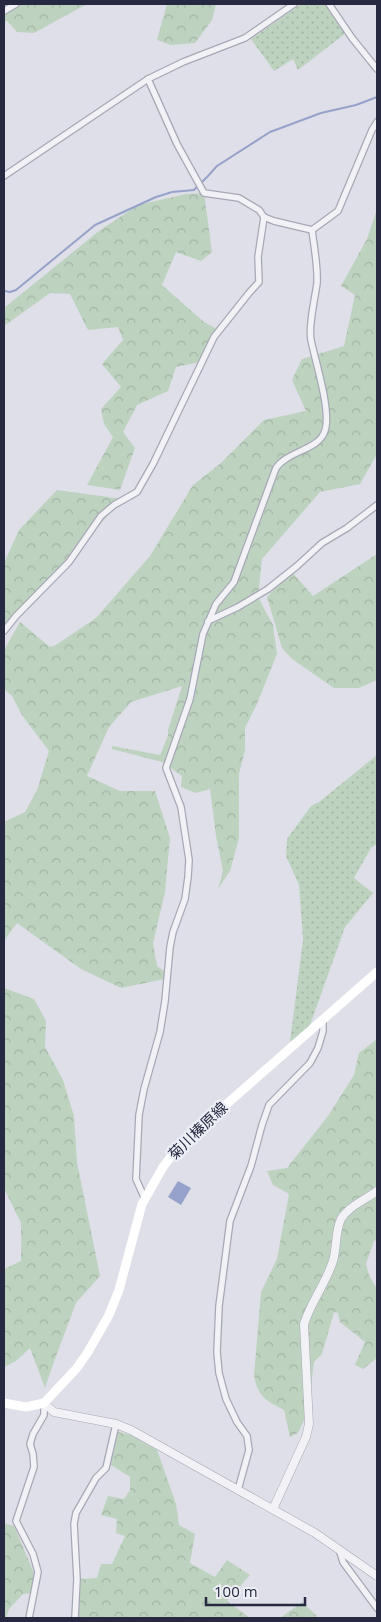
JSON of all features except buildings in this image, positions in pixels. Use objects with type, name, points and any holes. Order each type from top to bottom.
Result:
[{"type":"main road","name":"菊川榛原線","points":[[44,1403],[76,1369],[109,1315],[131,1251],[140,1212],[163,1167],[180,1145],[377,972]]},
{"type":"main road","points":[[4,1403],[26,1407],[44,1403]]},
{"type":"street","points":[[4,11],[16,4]]},
{"type":"street","points":[[4,176],[148,79],[183,62],[245,38],[294,4]]},
{"type":"street","points":[[329,4],[352,38],[377,69]]},
{"type":"street","points":[[148,79],[177,144],[204,194],[239,198],[259,210],[264,217],[274,222],[312,230],[338,211],[377,122]]},
{"type":"street","points":[[4,631],[16,616],[69,562],[101,516],[114,505],[137,492],[153,464],[214,337],[259,282],[258,257],[264,217]]},
{"type":"street","points":[[145,1199],[136,1179],[139,1115],[144,1089],[160,1032],[170,947],[173,932],[185,899],[188,877],[188,860],[181,807],[166,768],[190,699],[203,634],[216,604],[234,582],[276,468],[291,454],[304,450],[324,434],[326,420],[325,404],[310,338],[317,281],[312,230]]},
{"type":"street","points":[[208,621],[238,607],[268,589],[322,543],[347,528],[377,505]]},
{"type":"street","points":[[238,1490],[249,1450],[247,1436],[237,1422],[226,1399],[218,1373],[217,1352],[219,1306],[230,1221],[269,1105],[310,1063],[318,1048],[323,1030],[323,1020]]},
{"type":"street","points":[[273,1509],[306,1437],[309,1424],[304,1324],[309,1309],[329,1273],[342,1219],[351,1207],[377,1191]]},
{"type":"street","points":[[44,1403],[54,1412],[116,1424],[131,1430],[316,1533],[377,1576]]},
{"type":"street","points":[[29,1618],[38,1572],[33,1554],[16,1521],[34,1467],[30,1444],[33,1434],[44,1415],[44,1403]]},
{"type":"street","points":[[76,1618],[78,1580],[74,1536],[76,1513],[96,1478],[106,1468],[116,1424]]},
{"type":"street","points":[[339,1549],[342,1562],[377,1608]]},
{"type":"green space","points":[[4,4],[87,4],[34,33],[17,32],[7,21],[4,22]]},
{"type":"green space","points":[[167,4],[216,4],[212,20],[195,43],[171,45],[157,40]]},
{"type":"green space","points":[[301,4],[325,4],[346,33],[298,70],[293,59],[274,71],[251,39]]},
{"type":"green space","points":[[204,193],[212,252],[201,261],[176,252],[162,285],[204,322],[217,329],[200,362],[176,367],[168,391],[137,405],[123,432],[135,448],[120,490],[87,485],[113,437],[104,424],[101,409],[121,387],[102,364],[123,340],[118,327],[88,330],[70,294],[50,293],[4,326],[4,308],[99,231],[138,205],[186,194]]},
{"type":"green space","points":[[377,209],[377,454],[360,484],[320,492],[262,559],[258,597],[273,625],[277,654],[245,728],[245,750],[239,774],[239,838],[230,871],[218,889],[223,871],[210,789],[196,793],[181,787],[182,776],[162,762],[112,749],[112,746],[160,755],[168,736],[168,730],[182,686],[131,702],[109,727],[87,776],[120,791],[155,791],[170,838],[165,892],[153,943],[157,966],[165,972],[165,979],[121,988],[81,969],[17,923],[4,941],[4,822],[25,812],[37,790],[49,751],[22,715],[12,696],[4,689],[4,650],[20,622],[50,647],[56,645],[96,618],[150,556],[193,485],[221,463],[264,420],[306,411],[292,380],[302,359],[344,346],[355,295],[341,286],[367,239]]},
{"type":"green space","points":[[57,490],[123,499],[4,630],[4,563],[19,530]]},
{"type":"green space","points":[[377,554],[377,680],[359,688],[334,688],[292,659],[282,648],[267,597],[291,571],[313,596]]},
{"type":"green space","points":[[377,755],[377,844],[371,848],[354,878],[373,893],[345,927],[309,1028],[290,1042],[303,940],[299,885],[286,856],[287,839],[311,806],[319,802]]},
{"type":"green space","points":[[4,988],[34,999],[46,1021],[45,1047],[63,1080],[74,1116],[77,1162],[100,1276],[76,1303],[45,1388],[30,1348],[16,1361],[4,1367],[4,1269],[21,1261],[21,1223],[4,1188]]},
{"type":"green space","points":[[377,1039],[377,1240],[374,1241],[366,1264],[369,1275],[377,1289],[377,1358],[363,1369],[355,1365],[365,1342],[340,1322],[338,1313],[334,1312],[322,1354],[314,1362],[308,1411],[298,1433],[290,1437],[284,1410],[263,1397],[254,1375],[261,1292],[277,1259],[289,1194],[273,1185],[267,1171],[287,1168],[328,1116],[354,1075],[359,1053]]},
{"type":"green space","points":[[118,1432],[131,1435],[157,1450],[176,1504],[179,1525],[195,1534],[190,1563],[215,1577],[227,1560],[250,1575],[227,1601],[250,1618],[77,1618],[81,1579],[97,1578],[101,1564],[112,1564],[125,1536],[116,1533],[117,1519],[101,1515],[108,1496],[124,1499],[130,1490],[130,1477],[111,1465]]},
{"type":"green space","points":[[4,1523],[14,1526],[34,1573],[32,1593],[23,1594],[9,1609],[6,1618],[4,1618]]},
{"type":"green space","points":[[302,1602],[317,1618],[280,1618]]},
{"type":"water","points":[[178,1181],[191,1188],[181,1205],[168,1197]]},
{"type":"waterway","points":[[4,291],[16,290],[95,225],[156,197],[172,192],[194,190],[217,166],[270,132],[321,113],[356,105],[377,97]]}]
